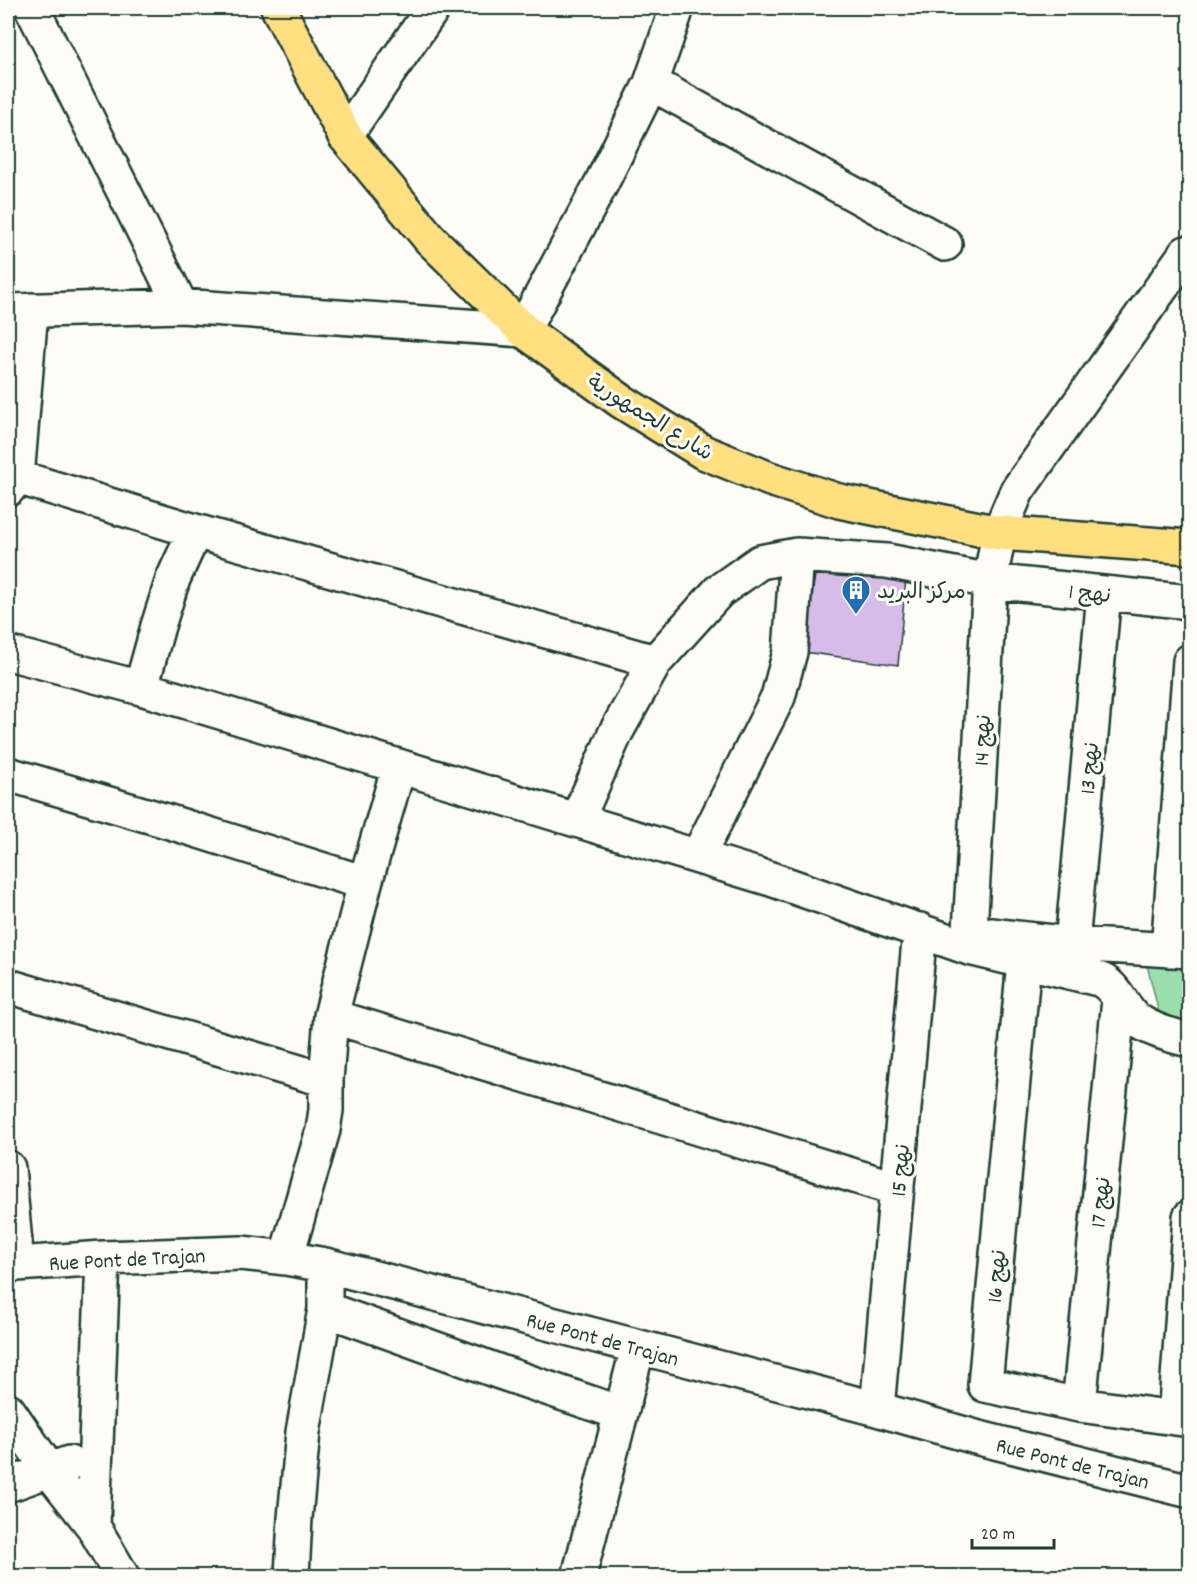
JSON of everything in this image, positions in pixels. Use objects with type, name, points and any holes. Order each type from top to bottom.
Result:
[{"type":"main road","name":"شارع الجمهورية","points":[[278,8],[345,136],[430,239],[523,330],[621,402],[703,452],[770,479],[839,501],[999,533],[1190,547]]},
{"type":"street","points":[[32,8],[181,306]]},
{"type":"street","points":[[345,136],[433,8]]},
{"type":"street","points":[[655,662],[195,531],[12,483],[19,311],[181,306],[523,330],[601,184],[651,83],[677,8]]},
{"type":"street","points":[[651,83],[945,244]]},
{"type":"street","name":"نهج 14","points":[[970,940],[990,581],[999,533],[1017,491],[1186,253]]},
{"type":"street","points":[[141,688],[173,579],[195,531]]},
{"type":"street","points":[[698,856],[778,698],[790,652],[797,555]]},
{"type":"street","name":"نهج 1","points":[[577,820],[616,732],[655,662],[719,591],[760,562],[797,555],[887,561],[990,581],[1190,602]]},
{"type":"street","name":"نهج 13","points":[[1072,944],[1104,593]]},
{"type":"street","points":[[8,653],[141,688],[698,856],[920,930],[970,940],[1179,951],[1190,661]]},
{"type":"street","points":[[286,1258],[323,1130],[330,1016],[399,766]]},
{"type":"street","points":[[8,774],[365,883]]},
{"type":"street","name":"نهج 15","points":[[877,1409],[920,930]]},
{"type":"street","points":[[970,940],[1024,961],[1090,976],[1104,982],[1136,1019],[1152,1029],[1190,1040]]},
{"type":"street","name":"نهج 16","points":[[979,1438],[1024,961]]},
{"type":"street","points":[[8,986],[326,1080]]},
{"type":"street","name":"نهج 17","points":[[1079,1404],[1119,999]]},
{"type":"street","points":[[330,1016],[897,1189]]},
{"type":"street","points":[[8,1168],[12,1265]]},
{"type":"street","points":[[985,1385],[1079,1404],[1182,1419],[1190,1217]]},
{"type":"street","name":"Rue Pont de Trajan","points":[[12,1265],[103,1258],[241,1253],[326,1265],[877,1409],[979,1438],[1190,1491]]},
{"type":"street","points":[[93,1526],[103,1258]]},
{"type":"street","points":[[292,1576],[303,1432],[325,1309],[326,1265]]},
{"type":"street","points":[[325,1309],[620,1413]]},
{"type":"street","points":[[579,1576],[638,1347]]},
{"type":"street","points":[[8,1410],[49,1470],[93,1526],[122,1576]]},
{"type":"street","points":[[8,1485],[96,1455]]},
{"type":"green space","points":[[1189,952],[1189,1027],[1162,1025],[1147,965]]},
{"type":"building","name":"مركز البريد","points":[[816,568],[906,578],[898,665],[804,652]]},
{"type":"place","name":"مركز البريد","points":[[856,616]]}]
